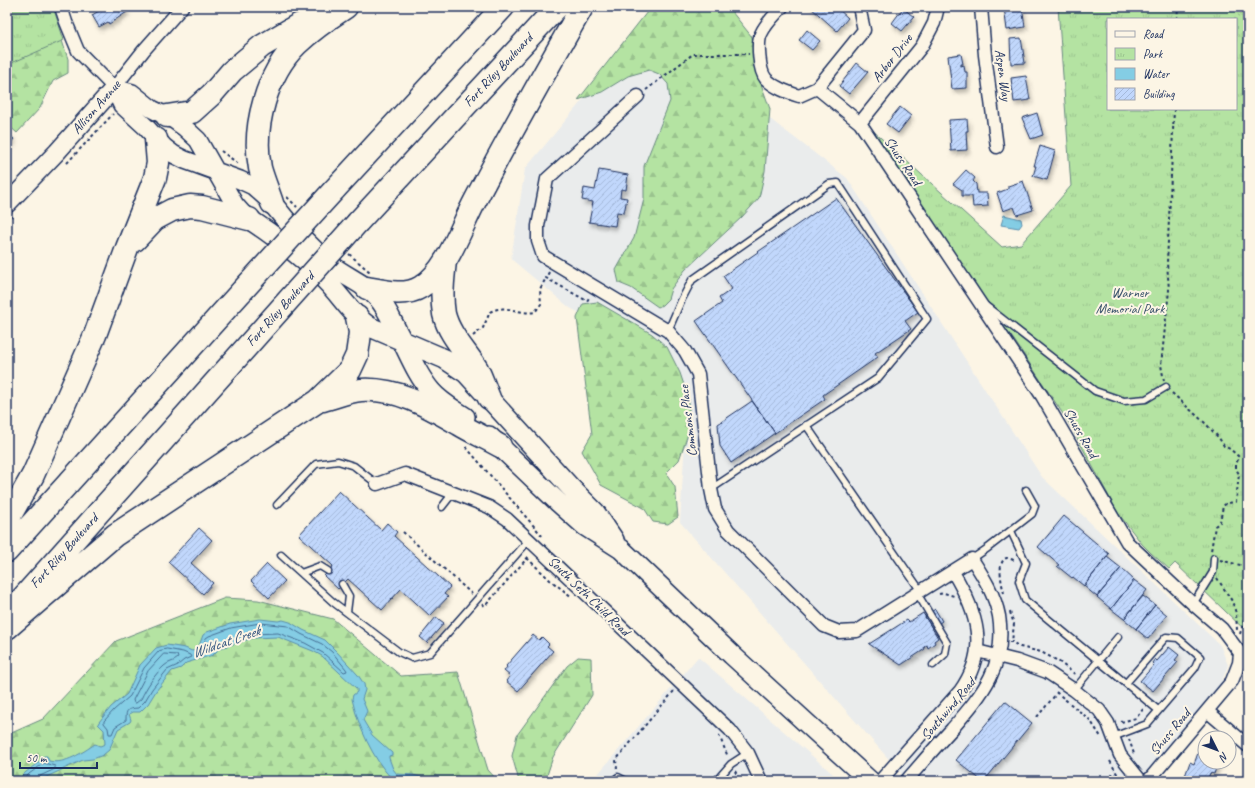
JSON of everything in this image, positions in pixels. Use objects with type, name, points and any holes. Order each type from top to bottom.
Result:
[{"type":"highway","points":[[167,116],[192,112],[212,94],[232,71],[262,46],[298,26],[345,7]]},
{"type":"highway","points":[[272,203],[260,168],[258,137],[265,97],[284,60],[296,45],[345,7]]},
{"type":"highway","points":[[7,550],[334,190],[503,7]]},
{"type":"highway","name":"Fort Riley Boulevard","points":[[7,616],[358,222],[557,7]]},
{"type":"highway","points":[[367,288],[393,293],[406,292],[420,288],[434,275],[445,261],[474,201],[582,7]]},
{"type":"highway","points":[[7,521],[33,475],[92,342],[155,178],[158,163],[156,139]]},
{"type":"highway","points":[[127,248],[155,219],[172,210],[190,206],[202,207],[249,219]]},
{"type":"highway","points":[[445,261],[442,285],[445,315],[452,332],[477,369],[489,398]]},
{"type":"highway","points":[[7,628],[115,535],[318,402],[350,370],[356,355],[359,341],[360,332],[357,317]]},
{"type":"highway","points":[[318,402],[348,392],[360,390],[374,390],[398,394],[431,408],[500,446]]},
{"type":"main road","points":[[272,203],[288,224],[303,240],[333,266],[367,288],[385,306],[416,370],[432,392],[440,400],[478,427],[500,446],[585,526],[621,549],[732,655],[870,781]]},
{"type":"main road","points":[[249,219],[304,260],[326,280],[357,317],[370,327],[445,359],[466,373],[570,487],[595,512],[621,549]]},
{"type":"street","points":[[61,7],[78,51],[114,88],[122,105],[146,127],[156,139],[173,154],[253,186],[272,203]]},
{"type":"street","name":"Allison Avenue","points":[[11,198],[57,152],[114,88],[144,50],[182,7]]},
{"type":"street","points":[[782,7],[767,24],[760,35],[758,54],[765,78],[781,91],[799,96],[817,88],[864,30],[859,7]]},
{"type":"street","name":"Arbor Drive","points":[[860,123],[922,46],[934,23],[938,7]]},
{"type":"street","name":"Aspen Way","points":[[981,7],[985,55],[997,147]]},
{"type":"street","points":[[114,88],[132,93],[152,109],[167,116],[185,128],[198,140],[236,205],[249,219]]},
{"type":"street","name":"Shuss Road","points":[[817,88],[860,123],[1042,396],[1127,542],[1192,604],[1222,629],[1244,653],[1232,681],[1148,781]]},
{"type":"street","name":"Commons Place","points":[[638,96],[547,179],[538,226],[538,241],[543,256],[668,331],[685,351],[698,374],[715,509],[728,530],[824,626],[839,632],[857,631],[920,595],[972,559]]},
{"type":"street","name":"South Seth Child Road","points":[[377,484],[405,474],[489,506],[507,519],[730,730],[748,753],[761,781]]},
{"type":"street","name":"Southwind Road","points":[[906,781],[974,703],[990,680],[999,656],[1000,629],[996,603],[984,578],[972,559]]},
{"type":"street","name":"Southwind Road","points":[[880,781],[960,691],[969,678],[974,664],[977,651],[977,639],[972,608],[953,572]]},
{"type":"street","points":[[977,651],[1032,665],[1070,686],[1099,710],[1108,723],[1108,738],[1140,781]]},
{"type":"street","points":[[1207,711],[1248,746]]},
{"type":"lane","points":[[668,331],[692,280],[829,184],[838,183],[926,319],[878,378],[712,489]]},
{"type":"lane","points":[[976,297],[1096,391],[1124,401],[1146,400],[1166,387]]},
{"type":"lane","points":[[806,426],[920,595],[947,643],[944,654],[933,665]]},
{"type":"lane","points":[[277,505],[316,464],[338,461],[354,466],[377,484]]},
{"type":"lane","points":[[972,559],[1032,514],[1035,506],[1026,490]]},
{"type":"lane","points":[[442,507],[454,493]]},
{"type":"lane","points":[[1011,531],[1026,563],[1019,581],[1025,600],[1158,710]]},
{"type":"lane","points":[[281,555],[333,602],[399,652],[412,658],[430,653],[529,540]]},
{"type":"lane","points":[[1192,604],[1213,572],[1214,558]]},
{"type":"lane","points":[[302,573],[320,566],[328,571]]},
{"type":"lane","points":[[342,584],[349,596],[347,612]]},
{"type":"lane","points":[[1070,686],[1098,661],[1118,637]]},
{"type":"lane","points":[[1108,738],[1147,724],[1195,668],[1200,657],[1178,638],[1166,637],[1126,684]]},
{"type":"lane","points":[[716,781],[731,764],[748,753]]},
{"type":"lane","points":[[616,779],[626,781]]},
{"type":"path","points":[[1177,18],[1178,8],[1181,7]]},
{"type":"path","points":[[638,96],[694,54],[758,54]]},
{"type":"path","points":[[1174,110],[1167,263],[1168,290],[1161,364],[1166,387],[1206,424],[1224,446],[1239,456],[1236,464],[1236,469],[1239,474],[1236,502],[1227,503],[1223,506],[1222,517],[1220,522],[1215,526],[1210,549],[1214,558],[1248,567]]},
{"type":"path","points":[[540,289],[546,278]]},
{"type":"path","points":[[1005,595],[1001,581],[1002,562],[1004,559],[1008,558],[1026,563]]},
{"type":"path","points":[[1213,572],[1232,601],[1236,613],[1236,626],[1239,639],[1241,627],[1248,607]]},
{"type":"path","points":[[920,595],[944,593],[957,599]]},
{"type":"path","points":[[1010,610],[1014,624],[1012,642]]},
{"type":"path","points":[[1037,717],[1057,693],[1070,686],[1073,673]]},
{"type":"path","points":[[1053,689],[1090,720],[1108,738]]},
{"type":"path","points":[[616,779],[616,760],[674,691]]},
{"type":"path","points":[[1120,722],[1136,718],[1149,702]]},
{"type":"path","points":[[718,733],[740,781]]},
{"type":"path","points":[[1108,757],[1121,781]]},
{"type":"path","points":[[1108,781],[1115,772]]},
{"type":"shaded area","points":[[646,24],[847,178],[1042,477],[1220,645],[1228,665],[1220,686],[1143,781],[908,781],[680,522],[687,407],[653,350],[570,308],[511,259],[525,169]]},
{"type":"shaded area","points":[[698,657],[841,781],[592,781]]},
{"type":"green space","points":[[7,7],[51,7],[68,59],[68,73],[53,81],[40,108],[17,133],[7,124]]},
{"type":"green space","points":[[7,7],[53,7],[64,40],[7,65]]},
{"type":"green space","points":[[651,7],[728,7],[752,37],[756,70],[770,109],[765,171],[759,198],[742,217],[685,270],[671,289],[668,299],[658,307],[631,288],[619,283],[616,270],[634,238],[644,199],[644,166],[670,101],[668,84],[659,74],[649,70],[628,76],[602,92],[578,100]]},
{"type":"green space","name":"Warner Memorial Park","points":[[1058,7],[1248,7],[1248,633],[1175,563],[1169,569],[1151,553],[1142,544],[1118,513],[1069,423],[1014,340],[975,289],[871,129],[1002,247],[1021,244],[1071,186]]},
{"type":"green space","points":[[597,302],[652,334],[667,347],[680,373],[689,400],[689,431],[679,460],[666,473],[675,487],[678,517],[668,524],[653,522],[644,508],[601,485],[582,451],[592,434],[577,318],[583,304]]},
{"type":"green space","points":[[225,598],[258,600],[333,619],[401,676],[458,672],[488,770],[498,781],[7,781],[7,735],[43,719],[116,641]]},
{"type":"green space","points":[[578,657],[591,658],[592,695],[553,757],[545,781],[519,781],[512,756],[517,735],[567,666]]},
{"type":"water","points":[[1004,215],[1021,219],[1022,224],[1019,228],[1001,225]]},
{"type":"water","name":"Wildcat Creek","points":[[260,619],[278,621],[283,620],[290,622],[325,640],[358,675],[364,684],[365,690],[362,699],[367,711],[363,720],[372,735],[392,753],[389,758],[393,769],[397,774],[413,775],[428,781],[403,781],[392,779],[379,762],[362,731],[352,699],[353,695],[357,692],[357,689],[322,656],[278,637],[253,638],[220,648],[213,655],[186,663],[181,668],[172,671],[148,704],[140,712],[132,712],[129,714],[131,720],[130,722],[118,729],[109,750],[103,755],[93,759],[83,760],[42,779],[18,781],[44,756],[47,756],[49,761],[61,761],[74,757],[95,744],[100,746],[105,744],[104,730],[98,724],[99,722],[111,707],[127,694],[140,665],[156,648],[167,645],[185,648],[192,651],[196,650],[203,635],[207,632],[230,624]]},
{"type":"building","points":[[106,7],[124,7],[127,12],[109,24],[108,22],[99,27],[92,15]]},
{"type":"building","points":[[810,7],[836,7],[848,18],[837,31]]},
{"type":"building","points":[[1004,7],[1022,7],[1025,27],[1007,30]]},
{"type":"building","points":[[903,8],[914,17],[902,31],[892,23]]},
{"type":"building","points":[[807,30],[820,41],[812,50],[799,40]]},
{"type":"building","points":[[1021,38],[1025,63],[1011,64],[1010,39]]},
{"type":"building","points":[[961,54],[963,64],[961,64],[961,66],[964,65],[965,72],[967,72],[967,88],[952,89],[948,56]]},
{"type":"building","points":[[857,63],[868,72],[849,94],[839,86]]},
{"type":"building","points":[[1026,76],[1030,100],[1014,102],[1011,78]]},
{"type":"building","points":[[900,107],[911,116],[898,133],[886,124]]},
{"type":"building","points":[[1037,113],[1043,135],[1031,139],[1022,118]]},
{"type":"building","points":[[967,119],[967,150],[951,151],[949,120]]},
{"type":"building","points":[[7,133],[14,139],[7,147]]},
{"type":"building","points":[[1040,146],[1055,151],[1047,180],[1033,176],[1036,166],[1034,166]]},
{"type":"building","points":[[599,170],[628,175],[626,190],[621,189],[620,197],[627,198],[624,213],[617,212],[615,226],[589,222],[593,202],[582,200],[584,188],[595,190]]},
{"type":"building","points":[[966,170],[975,178],[973,181],[976,184],[977,193],[987,193],[988,206],[973,207],[972,196],[962,196],[962,190],[953,184]]},
{"type":"building","points":[[1023,181],[1033,210],[1017,215],[1014,207],[1003,211],[997,193],[1008,189],[1008,186]]},
{"type":"building","points":[[836,198],[918,312],[905,321],[911,329],[875,353],[878,357],[823,395],[825,399],[775,433],[696,321],[722,303],[719,298],[732,289],[723,276]]},
{"type":"building","points":[[752,401],[775,433],[731,463],[720,446],[718,424]]},
{"type":"building","points":[[339,491],[381,530],[387,523],[397,532],[394,536],[450,587],[444,594],[448,597],[430,616],[401,589],[382,610],[348,579],[338,589],[324,576],[333,566],[299,535]]},
{"type":"building","points":[[1064,516],[1109,554],[1084,586],[1057,566],[1059,565],[1038,547]]},
{"type":"building","points":[[199,528],[212,540],[191,563],[213,583],[203,594],[168,562]]},
{"type":"building","points":[[1107,557],[1121,568],[1097,597],[1084,586]]},
{"type":"building","points":[[267,564],[285,581],[269,598],[251,581]]},
{"type":"building","points":[[1121,568],[1134,580],[1111,609],[1097,597]]},
{"type":"building","points":[[1134,580],[1147,590],[1124,619],[1111,609]]},
{"type":"building","points":[[1143,596],[1155,605],[1136,629],[1124,619]]},
{"type":"building","points":[[1155,605],[1167,615],[1148,639],[1136,629]]},
{"type":"building","points":[[935,609],[942,621],[932,628],[925,617]]},
{"type":"building","points":[[923,613],[938,638],[934,641],[935,643],[928,648],[927,645],[924,647],[925,649],[901,665],[869,644],[907,620],[909,622]]},
{"type":"building","points":[[436,617],[444,623],[427,643],[420,637]]},
{"type":"building","points":[[533,635],[539,640],[542,637],[549,644],[547,646],[553,651],[518,691],[506,681],[510,676],[504,671],[507,667],[506,666]]},
{"type":"building","points":[[1169,647],[1179,655],[1175,660],[1178,662],[1153,691],[1140,681],[1154,665],[1152,663],[1155,659],[1157,661]]},
{"type":"building","points":[[1005,701],[1032,723],[984,781],[982,781],[956,760]]},
{"type":"building","points":[[1197,756],[1197,770],[1215,770],[1214,774],[1210,773],[1207,781],[1199,781],[1185,776],[1190,762],[1194,764]]}]
